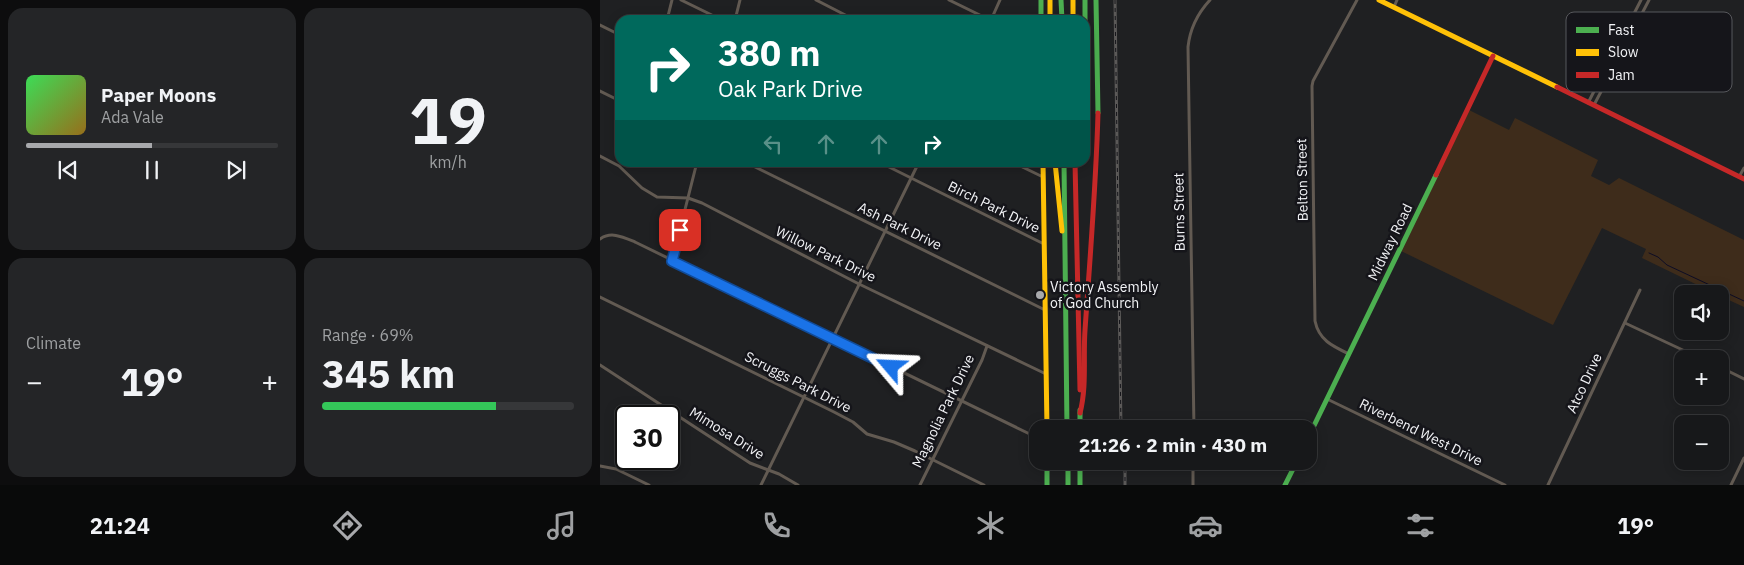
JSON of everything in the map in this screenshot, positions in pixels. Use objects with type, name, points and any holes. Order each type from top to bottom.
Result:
[{"type":"main road","points":[[1041,0],[1041,15]]},
{"type":"main road","points":[[1050,0],[1050,15]]},
{"type":"main road","points":[[1061,0],[1062,15]]},
{"type":"main road","points":[[1073,0],[1073,15]]},
{"type":"main road","points":[[1085,0],[1085,15]]},
{"type":"main road","points":[[1080,413],[1084,397],[1084,342],[1096,176],[1098,105],[1096,0]]},
{"type":"main road","points":[[1378,0],[1742,178]]},
{"type":"main road","name":"Midway Road","points":[[1316,420],[1492,56]]},
{"type":"main road","points":[[1043,167],[1047,420]]},
{"type":"main road","points":[[1055,167],[1060,221],[1065,246]]},
{"type":"main road","points":[[1064,167],[1067,420]]},
{"type":"main road","points":[[1077,167],[1080,420]]},
{"type":"main road","points":[[1047,470],[1047,485]]},
{"type":"main road","points":[[1068,470],[1068,485]]},
{"type":"main road","points":[[1080,470],[1080,485]]},
{"type":"main road","points":[[1285,485],[1292,470]]},
{"type":"street","points":[[668,15],[672,0]]},
{"type":"street","points":[[681,0],[712,15]]},
{"type":"street","points":[[736,15],[740,0]]},
{"type":"street","points":[[816,0],[845,15]]},
{"type":"street","points":[[949,0],[980,15]]},
{"type":"street","points":[[993,15],[1000,0]]},
{"type":"street","name":"Burns Street","points":[[1194,420],[1188,47],[1194,23],[1199,13],[1210,0]]},
{"type":"street","name":"Belton Street","points":[[1348,354],[1331,346],[1322,338],[1315,321],[1312,86],[1357,0]]},
{"type":"street","points":[[1394,7],[1397,0]]},
{"type":"street","points":[[1635,12],[1641,0]]},
{"type":"street","points":[[1643,12],[1649,0]]},
{"type":"street","points":[[600,25],[615,32]]},
{"type":"street","points":[[600,91],[615,98]]},
{"type":"street","points":[[1588,103],[1594,92]]},
{"type":"street","points":[[1594,106],[1601,92]]},
{"type":"street","name":"Willow Park Drive","points":[[600,156],[615,164]]},
{"type":"street","name":"Willow Park Drive","points":[[620,167],[642,188],[657,197],[688,198],[859,284],[1046,374]]},
{"type":"street","points":[[672,261],[695,167]]},
{"type":"street","name":"Ash Park Drive","points":[[755,167],[1045,310]]},
{"type":"street","name":"Birch Park Drive","points":[[889,167],[1044,245]]},
{"type":"street","points":[[761,485],[916,167]]},
{"type":"street","points":[[1022,167],[1043,177]]},
{"type":"street","points":[[1742,178],[1744,168]]},
{"type":"street","points":[[600,238],[608,234],[635,242],[1029,434]]},
{"type":"street","name":"Atco Drive","points":[[1548,485],[1640,290]]},
{"type":"street","name":"Scruggs Park Drive","points":[[600,297],[853,422],[867,434],[894,442],[984,485]]},
{"type":"street","points":[[1625,323],[1683,350]]},
{"type":"street","name":"Magnolia Park Drive","points":[[920,485],[987,346]]},
{"type":"street","name":"Mimosa Drive","points":[[600,365],[743,458],[798,485]]},
{"type":"street","points":[[1729,372],[1744,379]]},
{"type":"street","name":"Riverbend West Drive","points":[[1326,399],[1505,485]]},
{"type":"street","points":[[1731,485],[1744,458]]},
{"type":"street","points":[[600,466],[616,468],[649,485]]},
{"type":"street","points":[[1193,470],[1193,485]]},
{"type":"shaded area","points":[[1469,110],[1509,130],[1515,118],[1598,160],[1591,176],[1609,185],[1619,178],[1744,240],[1744,307],[1729,300],[1729,285],[1698,285],[1642,258],[1646,249],[1602,228],[1553,325],[1401,251]]},
{"type":"waterway","points":[[1649,253],[1658,257],[1667,265],[1744,301]]},
{"type":"railway","points":[[1115,0],[1121,420]]},
{"type":"railway","points":[[1125,470],[1125,485]]},
{"type":"traffic: fast","points":[[1041,0],[1041,15]]},
{"type":"traffic: fast","points":[[1061,0],[1062,15]]},
{"type":"traffic: fast","points":[[1085,0],[1085,15]]},
{"type":"traffic: fast","points":[[1096,0],[1098,113]]},
{"type":"traffic: fast","points":[[1064,167],[1067,420]]},
{"type":"traffic: fast","points":[[1317,420],[1436,175]]},
{"type":"traffic: fast","points":[[1080,410],[1080,420]]},
{"type":"traffic: fast","points":[[1047,470],[1047,485]]},
{"type":"traffic: fast","points":[[1068,470],[1068,485]]},
{"type":"traffic: fast","points":[[1080,470],[1080,485]]},
{"type":"traffic: fast","points":[[1285,485],[1292,470]]},
{"type":"traffic: slow","points":[[1050,0],[1050,15]]},
{"type":"traffic: slow","points":[[1073,0],[1073,15]]},
{"type":"traffic: slow","points":[[1379,0],[1557,87]]},
{"type":"traffic: slow","points":[[1043,167],[1047,420]]},
{"type":"traffic: slow","points":[[1056,167],[1062,231]]},
{"type":"traffic: jam","points":[[1436,175],[1493,56]]},
{"type":"traffic: jam","points":[[1557,87],[1566,91]]},
{"type":"traffic: jam","points":[[1567,92],[1744,179]]},
{"type":"traffic: jam","points":[[1080,413],[1084,382],[1085,330],[1098,113]]},
{"type":"traffic: jam","points":[[1075,167],[1080,390]]},
{"type":"place","name":"Victory Assembly of God Church","points":[[1040,295]]},
{"type":"route","points":[[680,230],[672,261],[891,367]]}]
